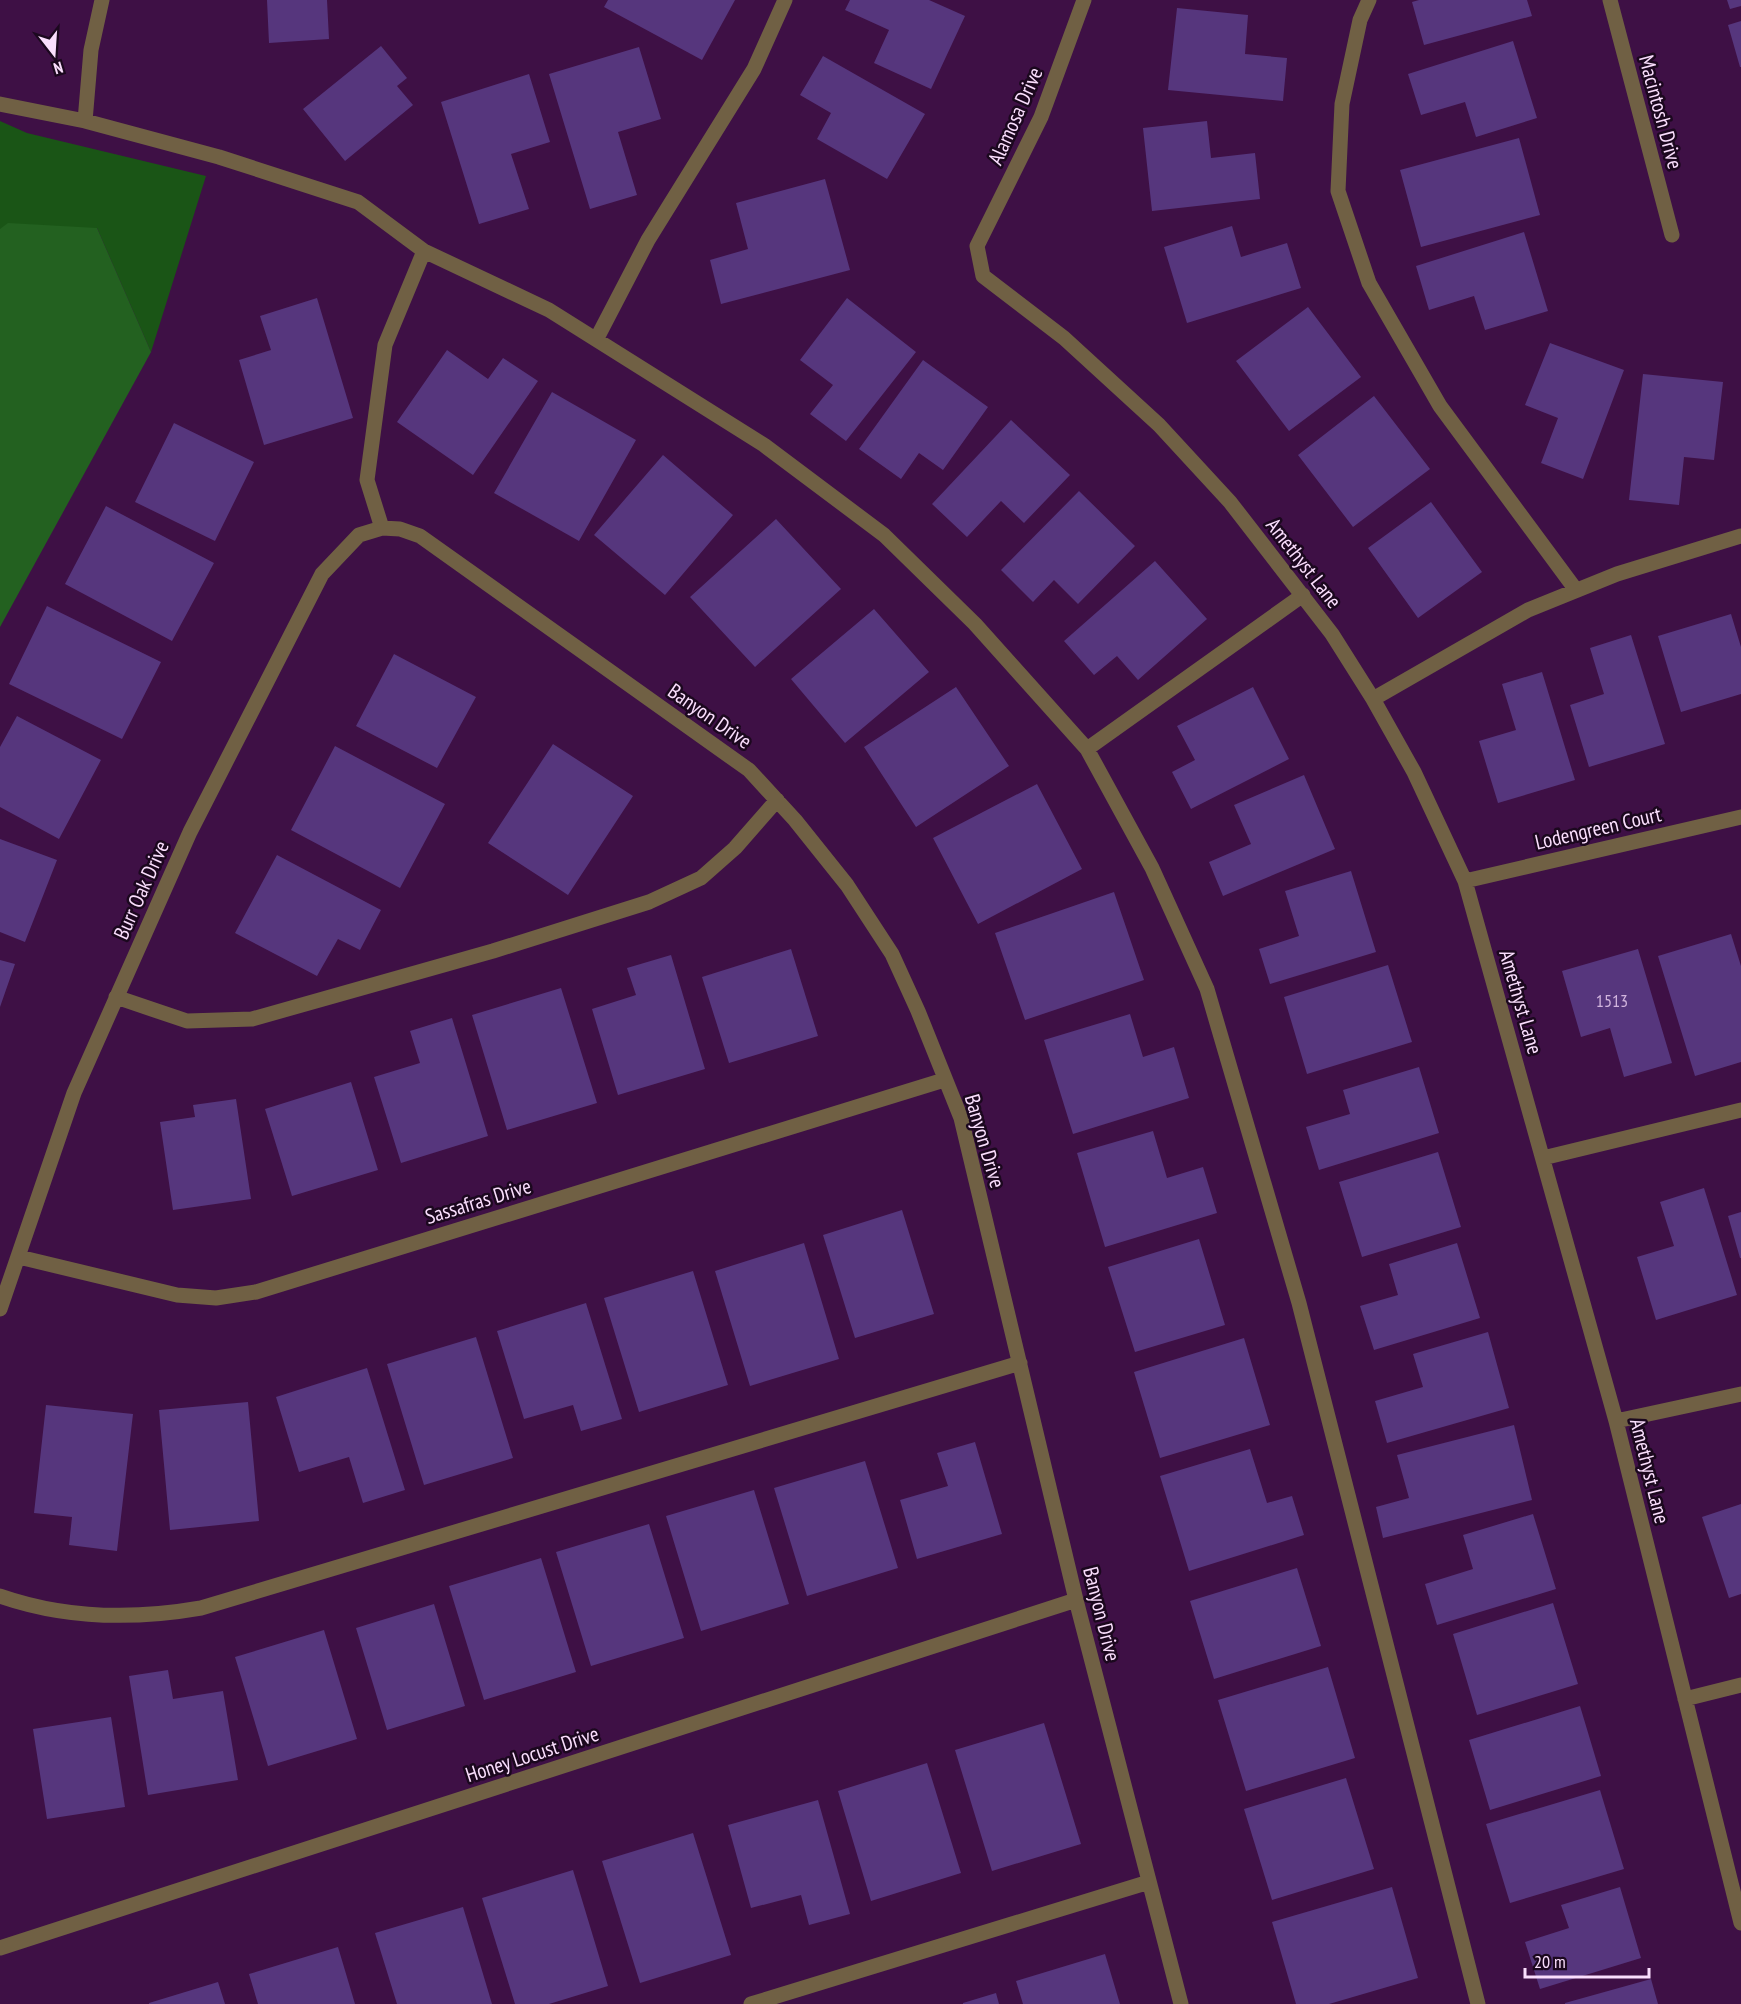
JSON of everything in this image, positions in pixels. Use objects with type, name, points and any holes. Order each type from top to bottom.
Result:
[{"type":"street","points":[[85,122],[91,51],[102,0]]},
{"type":"street","points":[[597,338],[648,240],[754,69],[785,0]]},
{"type":"street","name":"Alamosa Drive","points":[[977,246],[1041,117],[1084,0]]},
{"type":"street","points":[[1369,0],[1360,20],[1342,104],[1338,191],[1369,283],[1440,406],[1576,590]]},
{"type":"street","name":"Macintosh Drive","points":[[1610,0],[1672,235]]},
{"type":"street","points":[[0,104],[85,122],[219,157],[358,202],[424,251],[549,310],[597,338],[764,446],[884,536],[975,624],[1087,749],[1152,868],[1207,988],[1299,1303],[1478,2004]]},
{"type":"street","name":"Amethyst Lane","points":[[977,246],[983,276],[1064,338],[1159,425],[1230,502],[1303,595],[1332,634],[1373,699],[1414,772],[1465,881],[1617,1421],[1741,1923]]},
{"type":"street","points":[[382,528],[367,480],[385,345],[424,251]]},
{"type":"street","name":"Banyon Drive","points":[[382,528],[400,529],[420,536],[749,770],[777,800],[847,885],[892,954],[918,1011],[961,1118],[1076,1600],[1181,2004]]},
{"type":"street","name":"Burr Oak Drive","points":[[0,1309],[35,1201],[74,1093],[190,832],[322,574],[359,535],[382,528]]},
{"type":"street","points":[[1373,699],[1528,610],[1617,574],[1741,536]]},
{"type":"street","points":[[1087,749],[1303,595]]},
{"type":"street","points":[[116,998],[187,1021],[252,1019],[493,951],[649,902],[701,878],[735,848],[777,800]]},
{"type":"street","name":"Lodengreen Court","points":[[1465,881],[1741,817]]},
{"type":"street","name":"Sassafras Drive","points":[[18,1257],[177,1295],[216,1298],[256,1292],[944,1080]]},
{"type":"street","points":[[1543,1158],[1741,1110]]},
{"type":"street","points":[[0,1596],[60,1612],[108,1616],[154,1616],[201,1608],[1020,1363]]},
{"type":"street","points":[[1617,1421],[1741,1394]]},
{"type":"street","name":"Honey Locust Drive","points":[[0,1948],[1076,1600]]},
{"type":"street","points":[[1685,1698],[1741,1685]]},
{"type":"street","points":[[751,2004],[1149,1882]]},
{"type":"green space","points":[[0,121],[27,133],[206,176],[151,352],[97,228],[0,229]]},
{"type":"green space","points":[[8,223],[97,228],[151,352],[0,627],[0,229]]},
{"type":"building","points":[[267,0],[327,0],[329,39],[269,43]]},
{"type":"building","points":[[608,0],[735,0],[702,60],[604,7]]},
{"type":"building","points":[[850,0],[929,0],[965,16],[931,89],[874,63],[889,30],[845,10]]},
{"type":"building","points":[[1419,0],[1527,0],[1532,16],[1424,45],[1412,2]]},
{"type":"building","points":[[1727,0],[1741,0],[1741,6],[1730,9]]},
{"type":"building","points":[[1177,8],[1248,15],[1245,54],[1287,58],[1283,101],[1168,90]]},
{"type":"building","points":[[1741,21],[1741,67],[1740,67],[1728,25]]},
{"type":"building","points":[[1513,41],[1537,118],[1476,137],[1465,102],[1421,115],[1408,74]]},
{"type":"building","points":[[381,46],[407,78],[397,86],[413,105],[345,161],[303,109]]},
{"type":"building","points":[[639,47],[661,119],[618,132],[637,195],[590,209],[549,74]]},
{"type":"building","points":[[823,56],[925,114],[887,179],[817,139],[831,113],[800,95]]},
{"type":"building","points":[[529,74],[550,142],[511,154],[529,209],[479,224],[441,102]]},
{"type":"building","points":[[1207,121],[1211,158],[1255,153],[1260,199],[1152,211],[1143,128]]},
{"type":"building","points":[[1519,138],[1540,215],[1421,247],[1400,170]]},
{"type":"building","points":[[825,179],[850,270],[721,304],[710,260],[748,249],[736,203]]},
{"type":"building","points":[[1232,226],[1241,257],[1287,243],[1301,288],[1187,323],[1164,247]]},
{"type":"building","points":[[1524,232],[1548,311],[1485,330],[1474,296],[1429,310],[1416,266]]},
{"type":"building","points":[[317,298],[353,418],[264,445],[239,360],[271,350],[260,316]]},
{"type":"building","points":[[847,298],[916,352],[846,441],[810,414],[833,385],[800,360]]},
{"type":"building","points":[[1308,307],[1361,377],[1289,431],[1236,361]]},
{"type":"building","points":[[1550,343],[1624,370],[1583,479],[1541,463],[1558,418],[1525,405]]},
{"type":"building","points":[[447,350],[488,379],[503,358],[538,381],[473,475],[397,422]]},
{"type":"building","points":[[923,360],[988,407],[943,470],[919,453],[901,479],[859,449]]},
{"type":"building","points":[[1643,374],[1723,382],[1714,460],[1684,457],[1679,505],[1629,500]]},
{"type":"building","points":[[552,392],[636,440],[579,541],[494,493]]},
{"type":"building","points":[[1374,396],[1430,469],[1353,527],[1298,455]]},
{"type":"building","points":[[1011,420],[1070,475],[1024,523],[1001,501],[967,537],[932,504]]},
{"type":"building","points":[[174,423],[254,462],[215,541],[135,502]]},
{"type":"building","points":[[663,455],[733,515],[665,595],[594,535]]},
{"type":"building","points":[[1079,491],[1135,546],[1078,604],[1054,580],[1033,602],[1001,570]]},
{"type":"building","points":[[1431,502],[1482,572],[1418,618],[1368,548]]},
{"type":"building","points":[[106,506],[214,563],[172,641],[65,584]]},
{"type":"building","points":[[776,519],[841,589],[755,667],[690,597]]},
{"type":"building","points":[[1155,561],[1207,619],[1138,680],[1117,656],[1094,675],[1064,641]]},
{"type":"building","points":[[47,606],[161,662],[122,739],[9,684]]},
{"type":"building","points":[[874,609],[929,672],[845,743],[791,679]]},
{"type":"building","points":[[1731,614],[1741,647],[1741,694],[1681,712],[1658,636]]},
{"type":"building","points":[[1631,635],[1665,744],[1589,767],[1570,705],[1604,694],[1590,648]]},
{"type":"building","points":[[394,654],[476,697],[437,768],[356,726]]},
{"type":"building","points":[[1542,672],[1575,780],[1498,803],[1479,741],[1516,730],[1502,684]]},
{"type":"building","points":[[956,687],[1009,766],[916,827],[864,747]]},
{"type":"building","points":[[1253,687],[1289,759],[1191,809],[1172,772],[1195,760],[1177,726]]},
{"type":"building","points":[[17,716],[101,760],[59,839],[0,807],[0,747]]},
{"type":"building","points":[[553,744],[633,796],[568,895],[488,843]]},
{"type":"building","points":[[335,746],[445,804],[400,888],[291,830]]},
{"type":"building","points":[[1304,775],[1335,849],[1223,896],[1209,862],[1251,844],[1234,805]]},
{"type":"building","points":[[1037,784],[1082,869],[978,924],[933,838]]},
{"type":"building","points":[[0,839],[57,860],[25,942],[0,932]]},
{"type":"building","points":[[277,855],[381,910],[360,950],[338,939],[317,976],[235,933]]},
{"type":"building","points":[[1351,871],[1376,952],[1270,984],[1259,949],[1299,936],[1285,891]]},
{"type":"building","points":[[1114,892],[1144,980],[1025,1020],[995,933]]},
{"type":"building","points":[[1731,934],[1741,966],[1741,1062],[1695,1076],[1658,956]]},
{"type":"building","points":[[791,949],[818,1036],[729,1063],[702,977]]},
{"type":"building","points":[[1638,949],[1672,1063],[1624,1077],[1610,1028],[1581,1037],[1562,971]]},
{"type":"building","points":[[671,955],[705,1069],[618,1095],[592,1009],[636,995],[627,968]]},
{"type":"building","points":[[0,960],[15,964],[0,1007]]},
{"type":"building","points":[[1388,965],[1412,1042],[1307,1074],[1284,997]]},
{"type":"building","points":[[561,988],[597,1103],[507,1130],[472,1015]]},
{"type":"building","points":[[1130,1014],[1143,1057],[1174,1047],[1189,1098],[1073,1134],[1044,1040]]},
{"type":"building","points":[[452,1018],[488,1136],[401,1163],[374,1077],[420,1063],[410,1031]]},
{"type":"building","points":[[1419,1067],[1439,1133],[1319,1170],[1306,1127],[1350,1114],[1343,1090]]},
{"type":"building","points":[[351,1082],[378,1170],[292,1196],[265,1109]]},
{"type":"building","points":[[236,1099],[251,1199],[173,1210],[160,1122],[195,1117],[193,1105]]},
{"type":"building","points":[[1153,1131],[1167,1178],[1203,1167],[1217,1213],[1105,1247],[1077,1153]]},
{"type":"building","points":[[1438,1152],[1461,1227],[1362,1257],[1339,1182]]},
{"type":"building","points":[[1704,1188],[1737,1295],[1656,1320],[1637,1257],[1674,1246],[1660,1202]]},
{"type":"building","points":[[902,1210],[934,1314],[855,1338],[823,1235]]},
{"type":"building","points":[[1741,1212],[1741,1258],[1740,1258],[1728,1216]]},
{"type":"building","points":[[1199,1239],[1225,1325],[1135,1352],[1108,1267]]},
{"type":"building","points":[[804,1243],[839,1359],[750,1386],[715,1271]]},
{"type":"building","points":[[1457,1243],[1480,1318],[1374,1350],[1360,1306],[1398,1295],[1389,1264]]},
{"type":"building","points":[[693,1271],[728,1385],[639,1412],[604,1298]]},
{"type":"building","points":[[586,1303],[622,1419],[581,1431],[573,1405],[524,1419],[497,1331]]},
{"type":"building","points":[[1488,1332],[1509,1408],[1387,1443],[1375,1401],[1423,1387],[1413,1354]]},
{"type":"building","points":[[476,1337],[513,1458],[424,1485],[387,1364]]},
{"type":"building","points":[[1244,1338],[1270,1425],[1160,1458],[1134,1372]]},
{"type":"building","points":[[367,1368],[405,1490],[363,1503],[349,1457],[299,1472],[276,1397]]},
{"type":"building","points":[[248,1402],[259,1521],[170,1530],[159,1410]]},
{"type":"building","points":[[46,1405],[133,1414],[117,1551],[69,1545],[72,1517],[34,1513]]},
{"type":"building","points":[[1514,1425],[1532,1500],[1383,1538],[1376,1507],[1409,1498],[1397,1455]]},
{"type":"building","points":[[975,1442],[1002,1534],[917,1559],[900,1500],[948,1486],[937,1453]]},
{"type":"building","points":[[1250,1449],[1267,1503],[1292,1496],[1304,1535],[1189,1571],[1160,1476]]},
{"type":"building","points":[[865,1461],[898,1568],[807,1596],[774,1488]]},
{"type":"building","points":[[754,1490],[789,1604],[701,1631],[666,1516]]},
{"type":"building","points":[[1741,1504],[1741,1594],[1729,1598],[1702,1517]]},
{"type":"building","points":[[1533,1514],[1556,1589],[1437,1625],[1425,1584],[1473,1569],[1463,1535]]},
{"type":"building","points":[[649,1524],[684,1638],[591,1666],[556,1552]]},
{"type":"building","points":[[541,1558],[576,1672],[484,1700],[449,1586]]},
{"type":"building","points":[[1297,1568],[1321,1646],[1214,1679],[1190,1601]]},
{"type":"building","points":[[1553,1603],[1578,1684],[1477,1715],[1453,1634]]},
{"type":"building","points":[[434,1604],[465,1706],[387,1730],[356,1628]]},
{"type":"building","points":[[324,1630],[357,1739],[268,1766],[235,1657]]},
{"type":"building","points":[[1328,1667],[1355,1758],[1246,1791],[1218,1700]]},
{"type":"building","points":[[168,1670],[173,1699],[223,1691],[238,1780],[148,1795],[129,1676]]},
{"type":"building","points":[[1580,1706],[1601,1776],[1490,1810],[1469,1740]]},
{"type":"building","points":[[111,1717],[125,1807],[47,1819],[33,1729]]},
{"type":"building","points":[[1044,1723],[1081,1844],[992,1871],[955,1750]]},
{"type":"building","points":[[927,1763],[961,1873],[871,1901],[838,1791]]},
{"type":"building","points":[[1346,1778],[1374,1869],[1272,1900],[1244,1809]]},
{"type":"building","points":[[1600,1790],[1624,1869],[1510,1903],[1486,1824]]},
{"type":"building","points":[[818,1800],[850,1914],[809,1925],[801,1895],[751,1908],[728,1825]]},
{"type":"building","points":[[693,1833],[731,1955],[640,1983],[602,1861]]},
{"type":"building","points":[[573,1870],[608,1986],[549,2004],[515,2004],[482,1898]]},
{"type":"building","points":[[1392,1887],[1418,1978],[1329,2004],[1296,2004],[1272,1922]]},
{"type":"building","points":[[1620,1887],[1641,1958],[1540,1989],[1525,1942],[1569,1928],[1561,1905]]},
{"type":"building","points":[[463,1907],[492,2004],[397,2004],[375,1933]]},
{"type":"building","points":[[338,1947],[355,2004],[258,2004],[249,1974]]},
{"type":"building","points":[[1105,1954],[1120,2004],[1023,2004],[1016,1981]]},
{"type":"building","points":[[1651,1979],[1658,2004],[1565,2004],[1565,2003]]},
{"type":"building","points":[[218,1982],[225,2004],[149,2004],[149,2003]]},
{"type":"building","points":[[996,1993],[999,2004],[963,2004],[963,2003]]}]
